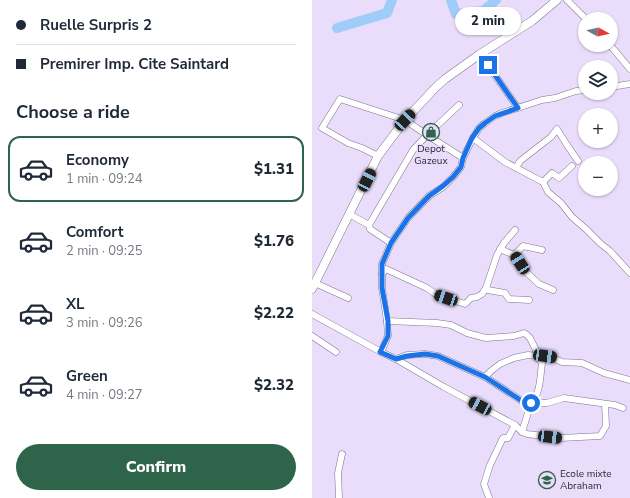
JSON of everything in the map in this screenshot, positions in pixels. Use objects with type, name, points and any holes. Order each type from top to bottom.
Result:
[{"type":"street","points":[[348,298],[314,286],[378,156],[405,120],[440,83],[480,54],[532,21],[558,0]]},
{"type":"street","points":[[567,0],[579,12]]},
{"type":"street","points":[[616,52],[630,69]]},
{"type":"street","points":[[480,54],[518,108]]},
{"type":"street","points":[[618,85],[630,84]]},
{"type":"street","points":[[380,352],[388,336],[388,321],[382,288],[382,264],[391,243],[408,218],[429,196],[453,177],[461,167],[463,158],[472,138],[479,128],[485,123],[499,115],[518,108],[578,91]]},
{"type":"street","points":[[378,156],[348,143],[322,128],[340,100],[405,120],[463,158]]},
{"type":"street","points":[[368,225],[413,150],[459,105]]},
{"type":"street","points":[[516,168],[520,161],[551,136],[557,129],[578,161]]},
{"type":"street","points":[[472,138],[505,162],[543,182],[548,192],[561,203],[572,217],[610,251],[630,273]]},
{"type":"street","points":[[543,182],[552,173],[559,178],[572,166]]},
{"type":"street","points":[[349,214],[368,225],[370,229],[391,243]]},
{"type":"street","points":[[382,274],[386,269],[428,288],[437,295],[465,304],[471,298],[482,294],[486,288],[500,250],[515,230]]},
{"type":"street","points":[[514,255],[523,246],[542,250]]},
{"type":"street","points":[[500,250],[514,255],[525,271],[539,284],[553,290]]},
{"type":"street","points":[[486,288],[488,290],[505,293],[508,299],[529,300]]},
{"type":"street","points":[[312,314],[515,425],[522,432],[527,434],[561,438],[600,436],[606,426],[605,404]]},
{"type":"street","points":[[388,321],[452,325],[467,333],[486,338],[524,334],[527,335],[536,350],[536,355],[542,363],[539,390],[531,403],[522,432]]},
{"type":"street","points":[[312,336],[336,352]]},
{"type":"street","points":[[396,359],[425,354],[438,356],[485,377],[525,403],[547,403],[564,398],[616,405],[623,408]]},
{"type":"street","points":[[485,377],[500,364],[514,358],[536,355],[553,358],[562,362],[582,363],[604,373],[630,380]]},
{"type":"street","points":[[489,498],[484,484],[490,464],[503,438],[508,438],[515,425]]},
{"type":"street","points":[[339,498],[338,472],[342,454]]},
{"type":"waterway","points":[[337,28],[387,13],[392,0]]},
{"type":"waterway","points":[[451,0],[456,14],[483,11],[496,0]]},
{"type":"place","name":"Depot Gazeux","points":[[431,132]]},
{"type":"place","name":"Ecole mixte Abraham","points":[[547,480]]},
{"type":"route","points":[[488,65],[518,108],[495,116],[479,128],[472,138],[463,158],[461,167],[453,177],[429,196],[408,218],[391,243],[382,264],[382,288],[388,321],[388,336],[380,352],[396,359],[425,354],[438,356],[485,377],[525,403],[531,403]]}]
